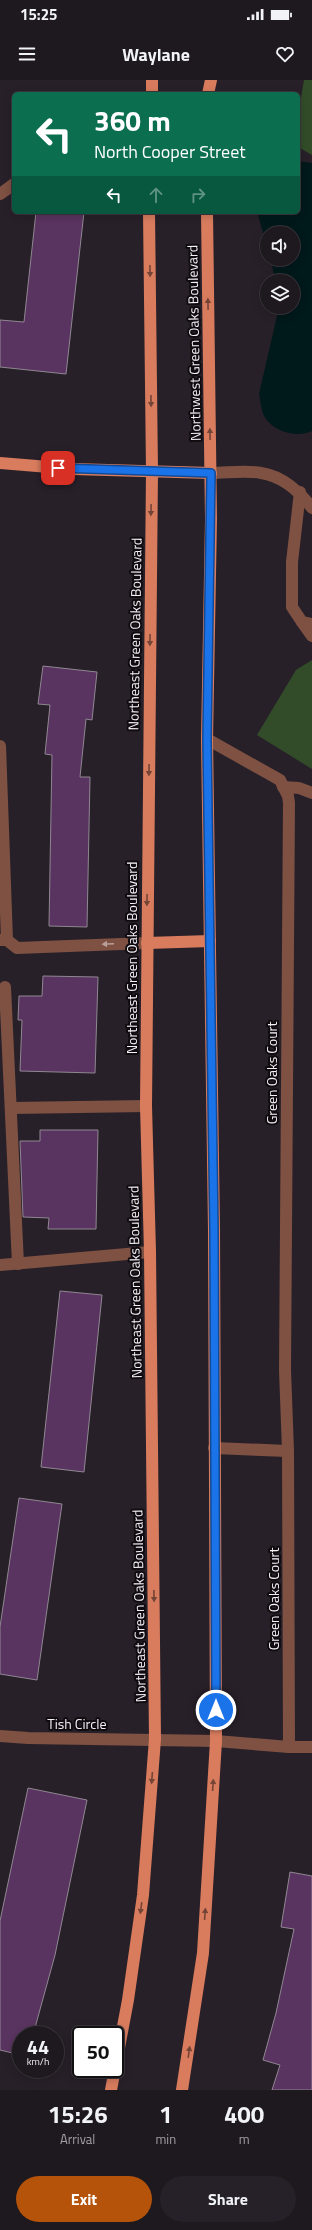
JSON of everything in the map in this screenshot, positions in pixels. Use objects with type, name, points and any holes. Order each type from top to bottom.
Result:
[{"type":"main road","points":[[152,80],[152,92]]},
{"type":"main road","points":[[208,92],[211,80]]},
{"type":"main road","points":[[149,214],[152,471]]},
{"type":"main road","name":"Northwest Green Oaks Boulevard","points":[[207,214],[211,473]]},
{"type":"main road","points":[[0,463],[73,468],[211,473],[207,740],[214,1230],[216,1741],[203,1953],[182,2090]]},
{"type":"main road","name":"Northeast Green Oaks Boulevard","points":[[112,2090],[128,2000],[143,1895],[155,1739],[150,1252],[146,1106],[152,471]]},
{"type":"main road","points":[[147,943],[210,941]]},
{"type":"street","points":[[0,194],[12,185]]},
{"type":"street","points":[[211,473],[262,473],[278,479],[300,492],[312,508]]},
{"type":"street","points":[[300,492],[292,562],[292,607],[307,623],[312,636]]},
{"type":"street","name":"Green Oaks Court","points":[[207,740],[280,780],[289,803],[285,1370],[288,1451],[289,1747]]},
{"type":"street","points":[[0,746],[4,940],[17,948],[147,943]]},
{"type":"street","points":[[283,787],[299,788],[312,793]]},
{"type":"street","points":[[5,987],[18,1264]]},
{"type":"street","points":[[11,1108],[146,1106]]},
{"type":"street","points":[[0,1265],[150,1252]]},
{"type":"street","points":[[214,1448],[288,1451]]},
{"type":"street","name":"Tish Circle","points":[[0,1736],[28,1738],[216,1741],[289,1747],[312,1747]]},
{"type":"green space","points":[[304,80],[312,80],[312,155],[300,148],[300,103]]},
{"type":"green space","points":[[312,660],[312,769],[257,735],[296,670]]},
{"type":"shaded area","points":[[300,161],[312,163],[312,431],[306,433],[294,434],[275,427],[266,419],[261,407],[259,394],[277,314],[300,314],[300,274],[274,274],[272,266],[300,266],[300,226],[261,226],[258,214],[300,214]]},
{"type":"building","points":[[36,214],[84,214],[66,374],[0,367],[0,320],[24,322]]},
{"type":"building","points":[[43,666],[97,672],[92,720],[86,719],[80,777],[90,777],[87,927],[49,926],[52,755],[45,754],[50,705],[38,704]]},
{"type":"building","points":[[43,976],[98,977],[95,1073],[20,1071],[22,1020],[18,1020],[19,996],[42,996]]},
{"type":"building","points":[[40,1130],[98,1130],[96,1229],[48,1229],[49,1218],[23,1217],[20,1141],[40,1141]]},
{"type":"building","points":[[60,1291],[102,1295],[84,1472],[41,1467]]},
{"type":"building","points":[[19,1498],[62,1504],[37,1680],[0,1674],[0,1627]]},
{"type":"building","points":[[28,1788],[87,1800],[55,1955],[35,2026],[12,2026],[12,2053],[0,2050],[0,1921]]},
{"type":"building","points":[[290,1872],[312,1876],[312,2090],[272,2090],[280,2065],[263,2060],[276,2013],[294,1929],[281,1927]]},
{"type":"route","points":[[58,468],[211,473],[207,740],[214,1230],[216,1710]]}]
